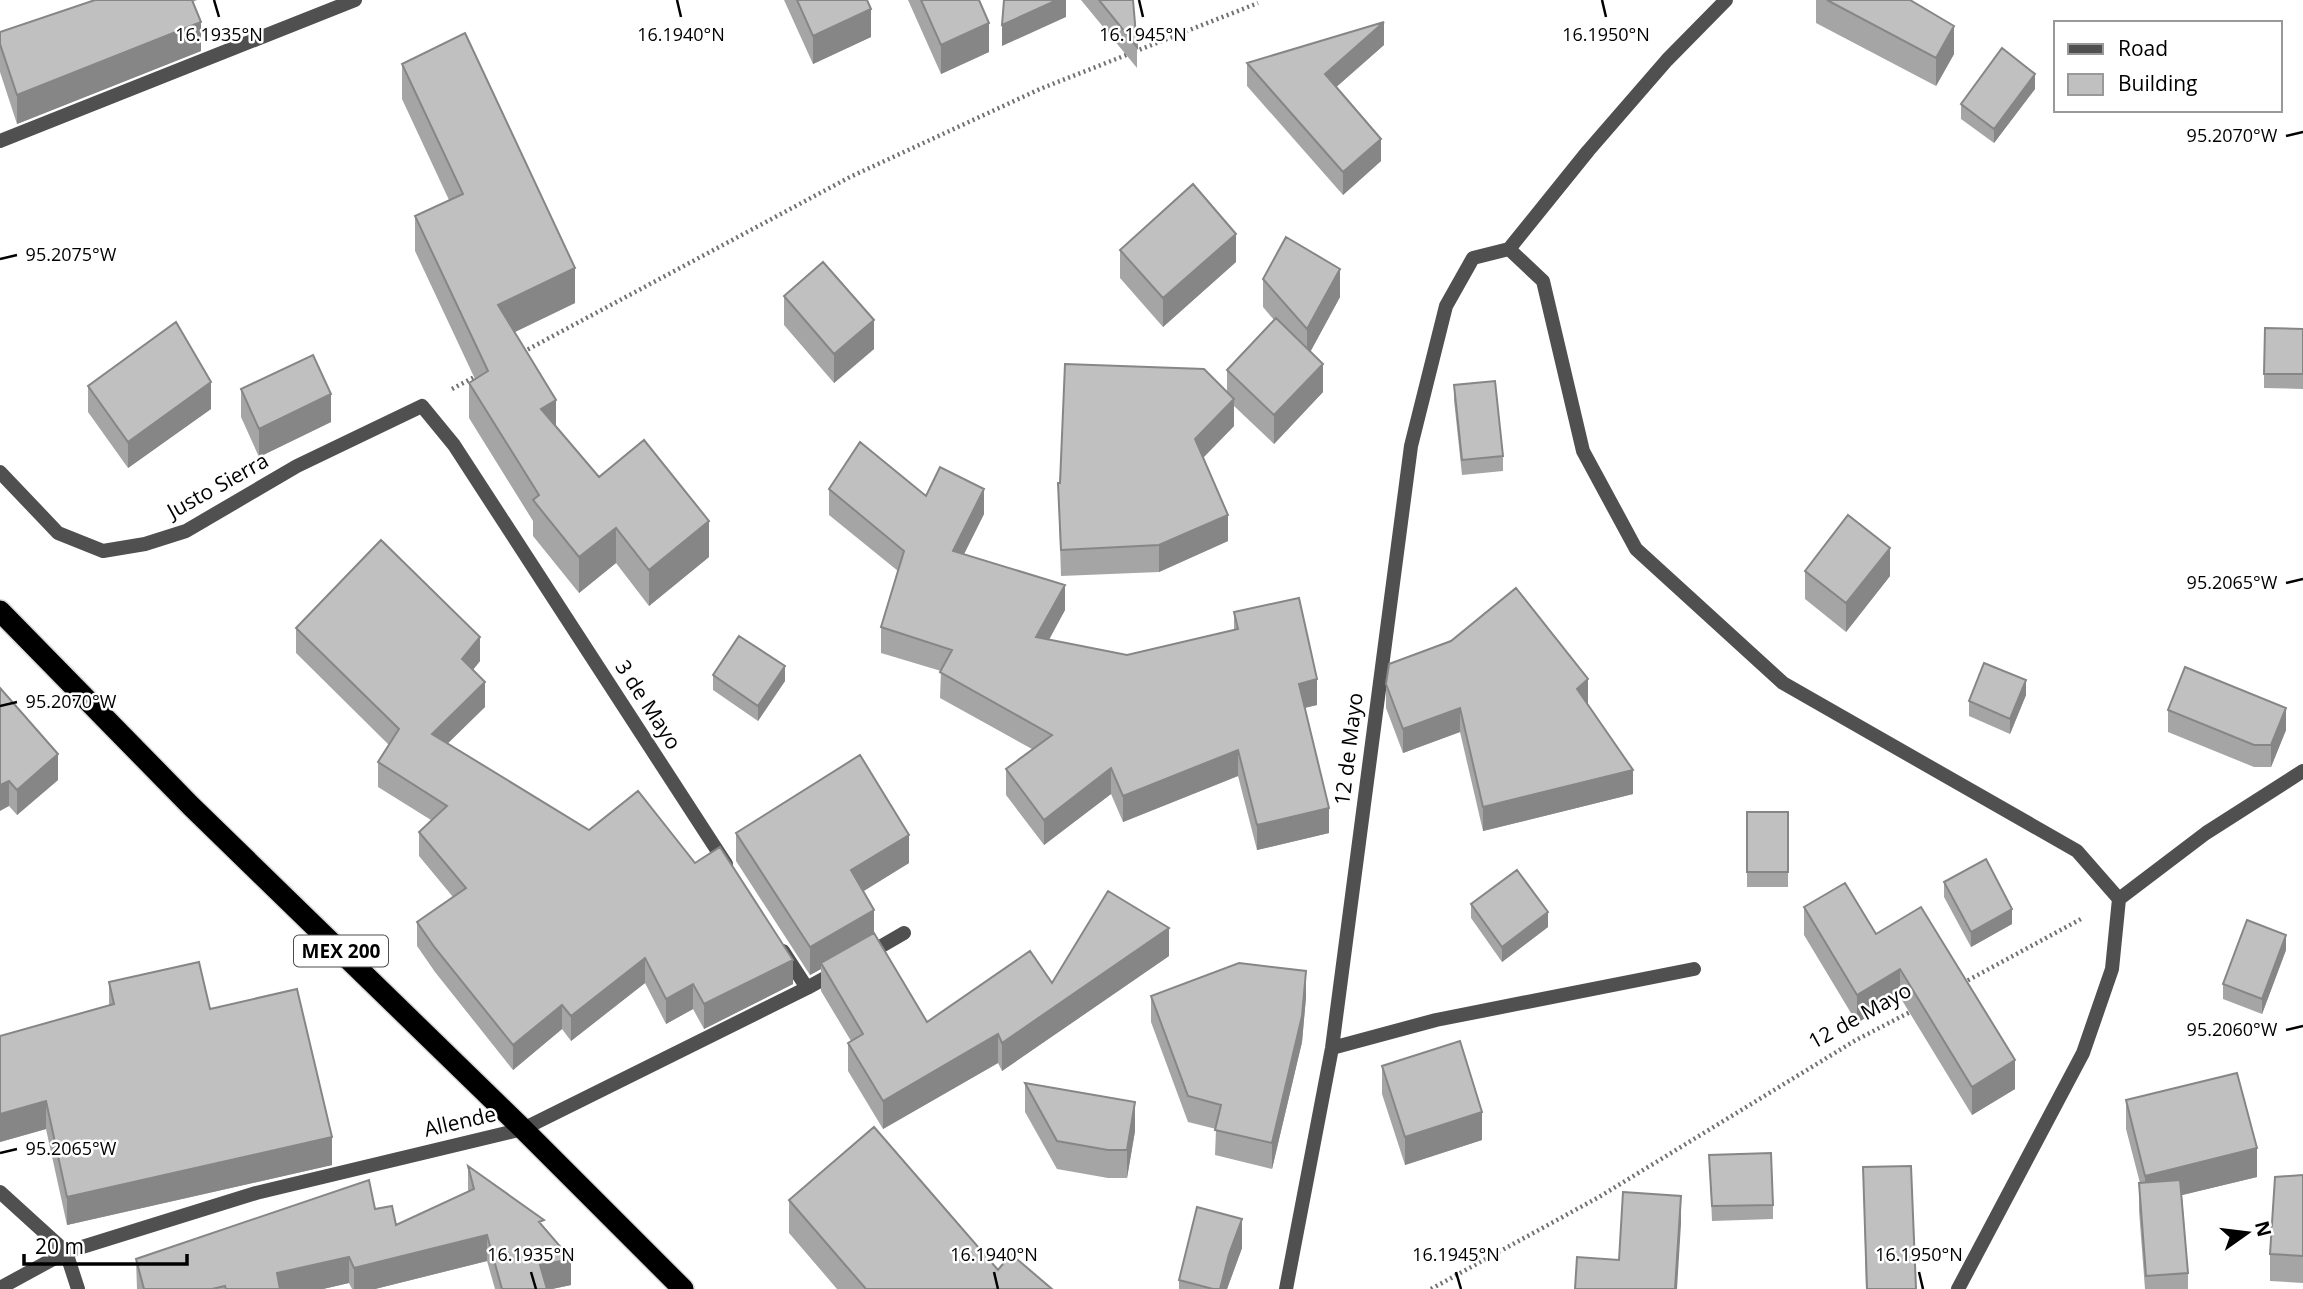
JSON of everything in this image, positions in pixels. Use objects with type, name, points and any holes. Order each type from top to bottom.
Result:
[{"type":"highway","name":"MEX 200","points":[[0,611],[191,806],[683,1289]]},
{"type":"street","points":[[0,141],[355,0]]},
{"type":"street","points":[[1726,0],[1667,60],[1588,151],[1509,249],[1543,281],[1583,451],[1636,549],[1783,683],[2077,851],[2119,899],[2112,968],[2083,1053],[1958,1289]]},
{"type":"street","name":"12 de Mayo","points":[[1286,1289],[1332,1048],[1410,446],[1446,306],[1473,258],[1509,249]]},
{"type":"street","name":"3 de Mayo","points":[[422,406],[454,444],[732,873]]},
{"type":"street","name":"Justo Sierra","points":[[0,472],[58,533],[103,551],[145,544],[186,531],[297,466],[422,406]]},
{"type":"street","points":[[2119,899],[2206,833],[2303,771]]},
{"type":"street","name":"Allende","points":[[0,1287],[66,1252],[256,1193],[523,1129],[807,988],[904,933]]},
{"type":"street","points":[[777,942],[807,988]]},
{"type":"street","points":[[1332,1048],[1436,1020],[1693,969]]},
{"type":"street","points":[[0,1192],[66,1252],[78,1289]]},
{"type":"path","points":[[517,355],[850,177],[1040,89],[1258,3]]},
{"type":"path","points":[[422,406],[480,375]]},
{"type":"path","points":[[1952,989],[2119,899]]},
{"type":"path","name":"12 de Mayo","points":[[1431,1289],[1599,1196],[1856,1040],[1916,1008]]},
{"type":"building","points":[[95,0],[192,0],[201,22],[17,95],[0,44],[0,32]]},
{"type":"building","points":[[797,0],[867,0],[871,9],[813,36]]},
{"type":"building","points":[[921,0],[979,0],[989,23],[941,45]]},
{"type":"building","points":[[1004,0],[1057,0],[1002,25]]},
{"type":"building","points":[[1099,0],[1133,0],[1137,47]]},
{"type":"building","points":[[1827,0],[1910,0],[1954,26],[1936,58]]},
{"type":"building","points":[[1384,22],[1325,74],[1381,139],[1343,172],[1247,63]]},
{"type":"building","points":[[465,33],[575,268],[498,305],[556,400],[541,409],[599,477],[644,440],[709,521],[649,570],[616,528],[579,557],[533,500],[539,495],[469,383],[488,371],[415,216],[463,194],[402,64]]},
{"type":"building","points":[[2002,48],[2035,74],[1994,129],[1961,104]]},
{"type":"building","points":[[1193,184],[1236,234],[1163,298],[1120,250]]},
{"type":"building","points":[[1286,237],[1340,269],[1307,329],[1263,279]]},
{"type":"building","points":[[823,262],[874,320],[834,354],[784,296]]},
{"type":"building","points":[[1276,318],[1323,364],[1274,415],[1227,370]]},
{"type":"building","points":[[176,322],[211,382],[128,442],[88,386]]},
{"type":"building","points":[[2265,328],[2303,329],[2303,374],[2264,374]]},
{"type":"building","points":[[313,355],[331,394],[259,429],[241,389]]},
{"type":"building","points":[[1065,364],[1204,369],[1234,399],[1195,439],[1228,515],[1159,545],[1061,550],[1058,483]]},
{"type":"building","points":[[1495,381],[1503,456],[1462,460],[1454,385]]},
{"type":"building","points":[[860,442],[926,496],[940,467],[984,489],[953,551],[1065,585],[1036,637],[1127,655],[1238,629],[1234,612],[1299,598],[1317,679],[1299,684],[1329,808],[1257,825],[1238,750],[1123,796],[1111,768],[1044,820],[1006,769],[1052,735],[940,672],[952,650],[881,627],[904,551],[829,489]]},
{"type":"building","points":[[1848,515],[1890,548],[1846,603],[1805,571]]},
{"type":"building","points":[[381,540],[480,637],[462,659],[485,682],[432,734],[589,830],[638,791],[695,863],[720,847],[793,960],[704,1004],[693,984],[666,999],[645,958],[571,1016],[562,1005],[513,1045],[417,922],[466,888],[419,832],[447,806],[378,762],[399,729],[296,628]]},
{"type":"building","points":[[1516,588],[1588,679],[1577,689],[1633,770],[1483,807],[1460,708],[1403,729],[1386,684],[1389,664],[1451,641]]},
{"type":"building","points":[[739,636],[785,666],[758,706],[713,675]]},
{"type":"building","points":[[1984,663],[2026,680],[2010,719],[1969,701]]},
{"type":"building","points":[[2185,667],[2286,708],[2271,745],[2254,745],[2168,710]]},
{"type":"building","points":[[0,688],[58,754],[17,790],[9,781],[0,785]]},
{"type":"building","points":[[860,755],[909,835],[851,870],[874,910],[810,947],[736,833]]},
{"type":"building","points":[[1747,812],[1788,812],[1788,872],[1747,872]]},
{"type":"building","points":[[1986,859],[2012,909],[1971,932],[1944,882]]},
{"type":"building","points":[[1517,870],[1548,912],[1502,947],[1471,904]]},
{"type":"building","points":[[1845,883],[1876,934],[1921,907],[2015,1060],[1972,1087],[1900,969],[1857,995],[1804,907]]},
{"type":"building","points":[[1108,891],[1169,928],[1002,1043],[998,1034],[883,1101],[848,1043],[863,1034],[821,963],[874,933],[927,1022],[1030,951],[1052,983]]},
{"type":"building","points":[[2247,920],[2286,935],[2262,999],[2223,984]]},
{"type":"building","points":[[199,962],[210,1009],[297,989],[332,1137],[67,1197],[46,1101],[0,1114],[0,1036],[114,1004],[109,982]]},
{"type":"building","points":[[1239,963],[1306,971],[1302,1016],[1272,1143],[1215,1130],[1221,1105],[1188,1096],[1151,996]]},
{"type":"building","points":[[1460,1041],[1482,1112],[1405,1137],[1382,1066]]},
{"type":"building","points":[[2237,1073],[2257,1148],[2145,1176],[2126,1100]]},
{"type":"building","points":[[1025,1083],[1135,1102],[1127,1150],[1108,1150],[1057,1141]]},
{"type":"building","points":[[874,1127],[998,1270],[1011,1254],[1052,1289],[866,1289],[789,1200]]},
{"type":"building","points":[[1771,1153],[1773,1205],[1712,1206],[1709,1155]]},
{"type":"building","points":[[468,1166],[544,1220],[539,1222],[571,1259],[540,1265],[547,1289],[502,1289],[487,1235],[354,1268],[349,1257],[277,1273],[280,1289],[226,1289],[225,1286],[212,1289],[144,1289],[136,1259],[369,1180],[375,1209],[392,1206],[396,1225],[474,1189]]},
{"type":"building","points":[[1911,1166],[1916,1289],[1867,1289],[1863,1167]]},
{"type":"building","points":[[2303,1175],[2303,1256],[2270,1254],[2275,1177]]},
{"type":"building","points":[[2180,1180],[2188,1273],[2146,1276],[2139,1183]]},
{"type":"building","points":[[1623,1192],[1681,1196],[1675,1289],[1575,1289],[1577,1257],[1619,1260]]},
{"type":"building","points":[[1197,1207],[1242,1219],[1220,1289],[1179,1280]]}]
